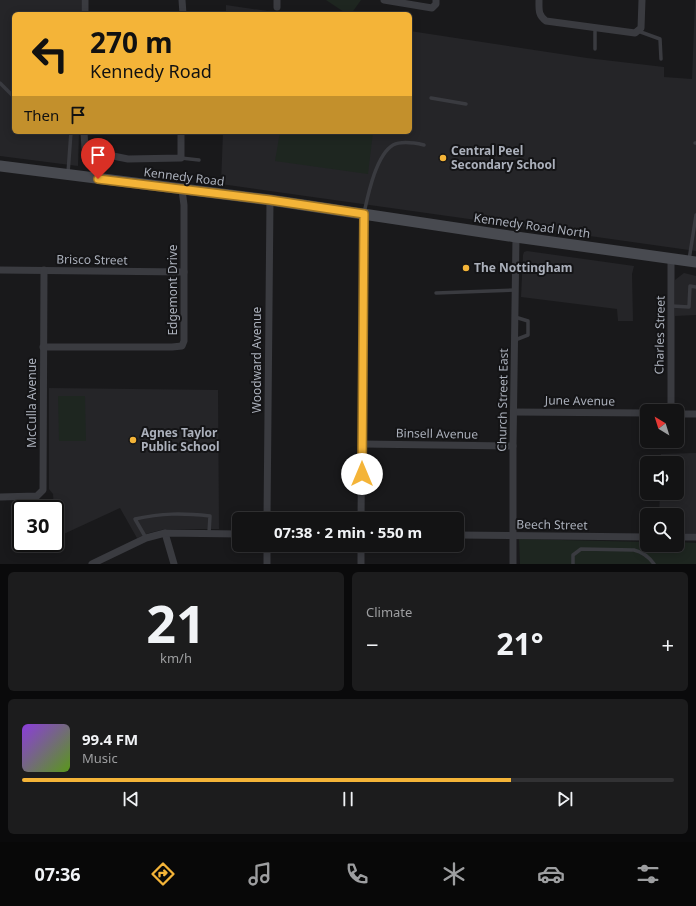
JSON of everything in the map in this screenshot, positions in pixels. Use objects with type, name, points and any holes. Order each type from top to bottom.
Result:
[{"type":"main road","name":"Kennedy Road","points":[[0,166],[68,176],[270,200],[364,214]]},
{"type":"main road","name":"Kennedy Road North","points":[[364,214],[692,262]]},
{"type":"street","points":[[85,0],[85,12]]},
{"type":"street","points":[[182,0],[183,12]]},
{"type":"street","points":[[384,0],[432,8],[436,4],[436,0]]},
{"type":"street","points":[[539,0],[538,12],[546,21],[634,33],[641,28],[642,0]]},
{"type":"street","points":[[84,134],[85,149],[88,152],[128,159],[181,158],[181,134]]},
{"type":"street","name":"Edgemont Drive","points":[[43,346],[172,348],[182,346],[184,341],[184,205],[182,190]]},
{"type":"street","name":"Woodward Avenue","points":[[267,512],[270,200]]},
{"type":"street","points":[[361,512],[364,214]]},
{"type":"street","name":"Church Street East","points":[[513,564],[516,237]]},
{"type":"street","name":"Charles Street","points":[[671,259],[671,404]]},
{"type":"street","name":"Brisco Street","points":[[0,270],[184,272]]},
{"type":"street","name":"McCulla Avenue","points":[[0,497],[37,496],[43,490],[44,270]]},
{"type":"street","name":"June Avenue","points":[[514,412],[640,413]]},
{"type":"street","points":[[684,414],[696,414]]},
{"type":"street","name":"Binsell Avenue","points":[[362,444],[513,446]]},
{"type":"street","points":[[165,533],[174,564]]},
{"type":"street","points":[[92,564],[146,538],[165,533],[232,534]]},
{"type":"street","name":"Beech Street","points":[[464,535],[640,537]]},
{"type":"street","points":[[684,537],[696,537]]},
{"type":"street","points":[[267,552],[267,564]]},
{"type":"street","points":[[361,552],[361,564]]},
{"type":"lane","points":[[595,27],[595,49]]},
{"type":"lane","points":[[638,31],[660,39],[661,59]]},
{"type":"lane","points":[[0,83],[12,95]]},
{"type":"lane","points":[[431,98],[466,104]]},
{"type":"lane","points":[[68,176],[71,134]]},
{"type":"lane","points":[[364,214],[370,184],[381,158],[387,150],[393,145],[399,143],[424,145]]},
{"type":"lane","points":[[181,158],[199,160]]},
{"type":"lane","points":[[692,262],[696,215]]},
{"type":"lane","points":[[672,306],[689,306],[690,286],[696,287]]},
{"type":"lane","points":[[436,293],[516,290]]},
{"type":"lane","points":[[515,317],[528,321],[528,335],[515,340]]},
{"type":"lane","points":[[146,538],[135,519],[156,514],[185,513],[210,516],[209,533]]},
{"type":"lane","points":[[573,564],[573,555],[581,549],[634,550],[640,552],[654,564]]},
{"type":"shaded area","points":[[0,0],[81,0],[81,12],[12,12],[12,134],[79,134],[78,166],[0,156]]},
{"type":"shaded area","points":[[326,0],[361,0],[352,12],[344,12]]},
{"type":"shaded area","name":"Central Peel Secondary School","points":[[696,0],[696,251],[221,184],[223,134],[412,134],[412,31],[587,58],[664,67],[664,77],[692,79]]},
{"type":"shaded area","points":[[226,5],[274,12],[226,12]]},
{"type":"shaded area","points":[[280,134],[373,134],[368,174],[275,161]]},
{"type":"shaded area","points":[[527,251],[634,266],[632,274],[633,321],[618,321],[617,309],[521,297],[523,255],[524,252]]},
{"type":"shaded area","points":[[684,273],[696,276],[696,315],[675,316],[675,280]]},
{"type":"shaded area","name":"Agnes Taylor Public School","points":[[49,388],[218,390],[219,529],[165,529],[137,538],[120,508],[64,534],[64,500],[53,500],[53,494],[49,489]]},
{"type":"shaded area","points":[[58,396],[85,396],[86,441],[59,441]]},
{"type":"shaded area","points":[[696,453],[696,533],[684,533],[684,508],[659,508],[660,500],[684,500],[684,456],[661,456],[661,454]]},
{"type":"shaded area","points":[[519,539],[640,542],[640,552],[684,552],[684,542],[696,543],[696,564],[520,564]]},
{"type":"place","name":"Central Peel Secondary School","points":[[443,158]]},
{"type":"place","name":"The Nottingham","points":[[466,268]]},
{"type":"place","name":"Agnes Taylor Public School","points":[[133,440]]},
{"type":"route","points":[[98,179],[270,200],[364,214],[362,474]]}]
